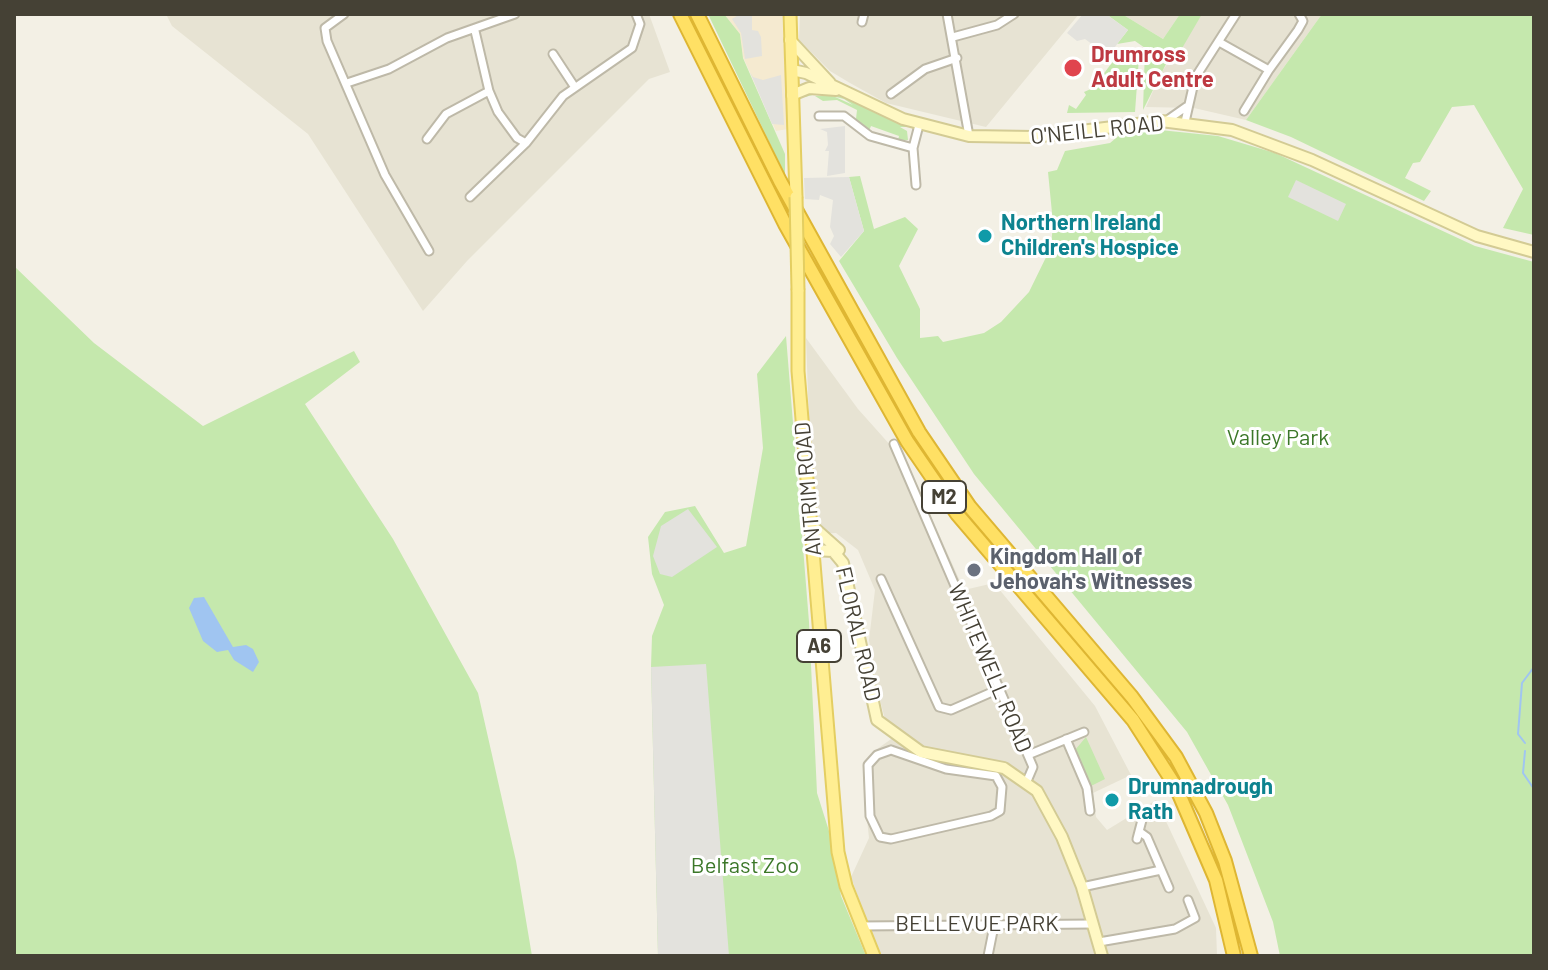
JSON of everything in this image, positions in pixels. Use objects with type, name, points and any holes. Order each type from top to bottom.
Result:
[{"type":"highway","name":"M2","points":[[680,14],[785,224],[907,441],[957,514],[1133,720],[1176,787],[1216,880],[1234,956]]},
{"type":"highway","name":"M2","points":[[697,14],[780,181],[919,432],[970,507],[1124,687],[1176,757],[1206,813],[1225,861],[1251,956]]},
{"type":"main road","name":"ANTRIM ROAD","points":[[790,14],[798,371],[838,852],[846,886],[874,956]]},
{"type":"main road","points":[[790,40],[831,84]]},
{"type":"main road","name":"O'NEILL ROAD","points":[[792,70],[831,84],[919,125],[969,136],[1033,137],[1166,121],[1256,137],[1451,226],[1497,243],[1534,252]]},
{"type":"main road","points":[[792,95],[809,88],[842,90]]},
{"type":"main road","points":[[811,525],[836,547],[840,556]]},
{"type":"main road","name":"FLORAL ROAD","points":[[813,550],[830,550],[840,556],[877,720],[921,752],[965,767],[1004,768],[1027,781]]},
{"type":"main road","name":"WHITEWELL ROAD","points":[[1027,781],[1049,809],[1082,887],[1102,956]]},
{"type":"street","points":[[344,14],[329,17],[325,28],[327,41],[379,163],[429,251]]},
{"type":"street","points":[[347,83],[389,69],[447,38],[475,31],[515,14]]},
{"type":"street","points":[[470,197],[526,143],[574,86],[632,48],[640,24],[636,14]]},
{"type":"street","points":[[947,14],[969,136]]},
{"type":"street","points":[[953,37],[997,25],[1014,14]]},
{"type":"street","points":[[1185,122],[1195,78],[1236,14]]},
{"type":"street","points":[[1244,111],[1298,30],[1303,21],[1299,14]]},
{"type":"street","points":[[475,31],[489,91],[517,138],[526,143]]},
{"type":"street","points":[[1219,42],[1269,70]]},
{"type":"street","points":[[553,54],[574,86]]},
{"type":"street","points":[[891,94],[925,69],[957,58]]},
{"type":"street","points":[[427,139],[458,104],[489,91]]},
{"type":"street","points":[[1166,121],[1186,107]]},
{"type":"street","points":[[819,116],[844,116],[870,136],[913,148]]},
{"type":"street","points":[[916,185],[913,148],[919,125]]},
{"type":"street","name":"WHITEWELL ROAD","points":[[894,444],[1033,767],[1027,781]]},
{"type":"street","points":[[924,510],[934,507]]},
{"type":"street","points":[[881,579],[939,707],[951,710],[999,689]]},
{"type":"street","points":[[1028,755],[1084,732]]},
{"type":"street","points":[[1066,739],[1087,788],[1090,811]]},
{"type":"street","points":[[891,750],[931,765],[965,767],[996,776],[1002,787],[1000,811],[991,816],[891,839],[880,837],[874,829],[867,781],[868,765],[877,755],[891,750]]},
{"type":"street","points":[[1142,820],[1139,836],[1147,837],[1169,888]]},
{"type":"street","points":[[1082,887],[1161,870]]},
{"type":"street","points":[[1099,942],[1175,929],[1195,918],[1188,900]]},
{"type":"street","name":"BELLEVUE PARK","points":[[861,926],[1093,924]]},
{"type":"street","points":[[988,956],[994,926]]},
{"type":"shaded area","points":[[166,14],[649,14],[670,72],[649,79],[467,261],[423,311],[308,134],[172,26]]},
{"type":"shaded area","points":[[724,14],[782,14],[788,129],[776,131],[743,57],[740,34]]},
{"type":"shaded area","points":[[740,14],[752,14],[752,30],[758,31],[761,37],[762,56],[745,59],[741,33],[732,19]]},
{"type":"shaded area","points":[[800,14],[1079,14],[986,127],[886,103],[830,71],[799,40]]},
{"type":"shaded area","points":[[1083,14],[1106,14],[1128,30],[1108,56],[1085,39],[1077,41],[1067,33]]},
{"type":"shaded area","points":[[1122,14],[1180,14],[1163,39]]},
{"type":"shaded area","points":[[1202,14],[1322,14],[1246,120],[1194,108],[1146,107],[1161,73]]},
{"type":"shaded area","points":[[750,72],[753,77],[763,80],[781,75],[784,125],[772,124]]},
{"type":"shaded area","points":[[845,126],[845,173],[827,176],[827,132],[820,129]]},
{"type":"shaded area","points":[[849,177],[864,231],[841,257],[830,244],[834,236],[830,227],[833,200],[820,195],[819,200],[805,199],[804,178]]},
{"type":"shaded area","points":[[1296,180],[1346,204],[1338,221],[1288,197]]},
{"type":"shaded area","points":[[806,338],[858,409],[908,465],[964,590],[994,583],[1095,706],[1131,775],[1093,793],[1096,817],[1107,830],[1156,800],[1216,928],[1217,956],[879,956],[851,877],[869,838],[863,781],[865,764],[873,752],[901,732],[885,719],[878,693],[869,640],[875,590],[858,550],[836,533],[813,534]]},
{"type":"shaded area","points":[[688,509],[717,547],[672,577],[660,574],[653,556],[661,526]]},
{"type":"shaded area","points":[[706,664],[729,956],[658,956],[651,667]]},
{"type":"green space","points":[[708,14],[724,14],[740,34],[743,58],[785,154],[785,175]]},
{"type":"green space","points":[[1106,14],[1122,14],[1163,39],[1180,14],[1202,14],[1181,50],[1177,48],[1165,66],[1143,110],[1145,48],[1135,41],[1117,44],[1128,30]]},
{"type":"green space","points":[[1322,14],[1534,14],[1534,235],[1503,228],[1523,189],[1474,105],[1452,107],[1420,162],[1413,163],[1405,178],[1431,191],[1424,201],[1291,137],[1246,120]]},
{"type":"green space","points":[[1131,48],[1139,57],[1135,112],[1067,113],[1069,105],[1076,109],[1086,95],[1084,92],[1093,88],[1120,52]]},
{"type":"green space","points":[[804,92],[832,92],[910,127],[900,127],[907,131],[908,140],[898,141],[899,136],[871,126],[869,131],[856,119],[857,110],[837,100],[823,101],[815,96],[832,96],[820,93],[805,97]]},
{"type":"green space","name":"Valley Park","points":[[1160,130],[1218,136],[1275,153],[1475,246],[1534,262],[1534,956],[1280,956],[1273,922],[1228,805],[1187,732],[974,474],[897,358],[839,261],[864,231],[849,177],[860,176],[874,229],[905,217],[918,229],[899,266],[920,309],[920,338],[938,336],[943,342],[984,333],[1001,322],[1029,292],[1051,247],[1053,223],[1048,172],[1057,170],[1065,151],[1110,143],[1122,133]]},
{"type":"green space","points":[[14,266],[94,343],[203,426],[354,351],[360,362],[305,404],[393,539],[478,693],[516,861],[532,956],[14,956]]},
{"type":"green space","name":"Belfast Zoo","points":[[786,336],[809,622],[817,793],[829,831],[841,896],[866,956],[658,956],[651,667],[652,636],[664,605],[652,574],[648,537],[665,512],[695,506],[724,553],[746,546],[763,448],[757,374]]},
{"type":"green space","points":[[1086,737],[1105,779],[1091,786],[1075,750]]},
{"type":"water","points":[[204,597],[233,647],[246,645],[253,649],[259,662],[253,672],[234,660],[228,650],[217,652],[203,641],[189,608],[194,598]]},
{"type":"waterway","points":[[1525,743],[1518,734],[1522,683],[1534,667]]},
{"type":"waterway","points":[[1525,751],[1523,773],[1534,789]]},
{"type":"place","name":"Drumross Adult Centre","points":[[1073,68]]},
{"type":"place","name":"Northern Ireland Children's Hospice","points":[[985,236]]},
{"type":"place","name":"Kingdom Hall of Jehovah's Witnesses","points":[[974,570]]},
{"type":"place","name":"Drumnadrough Rath","points":[[1112,800]]}]
